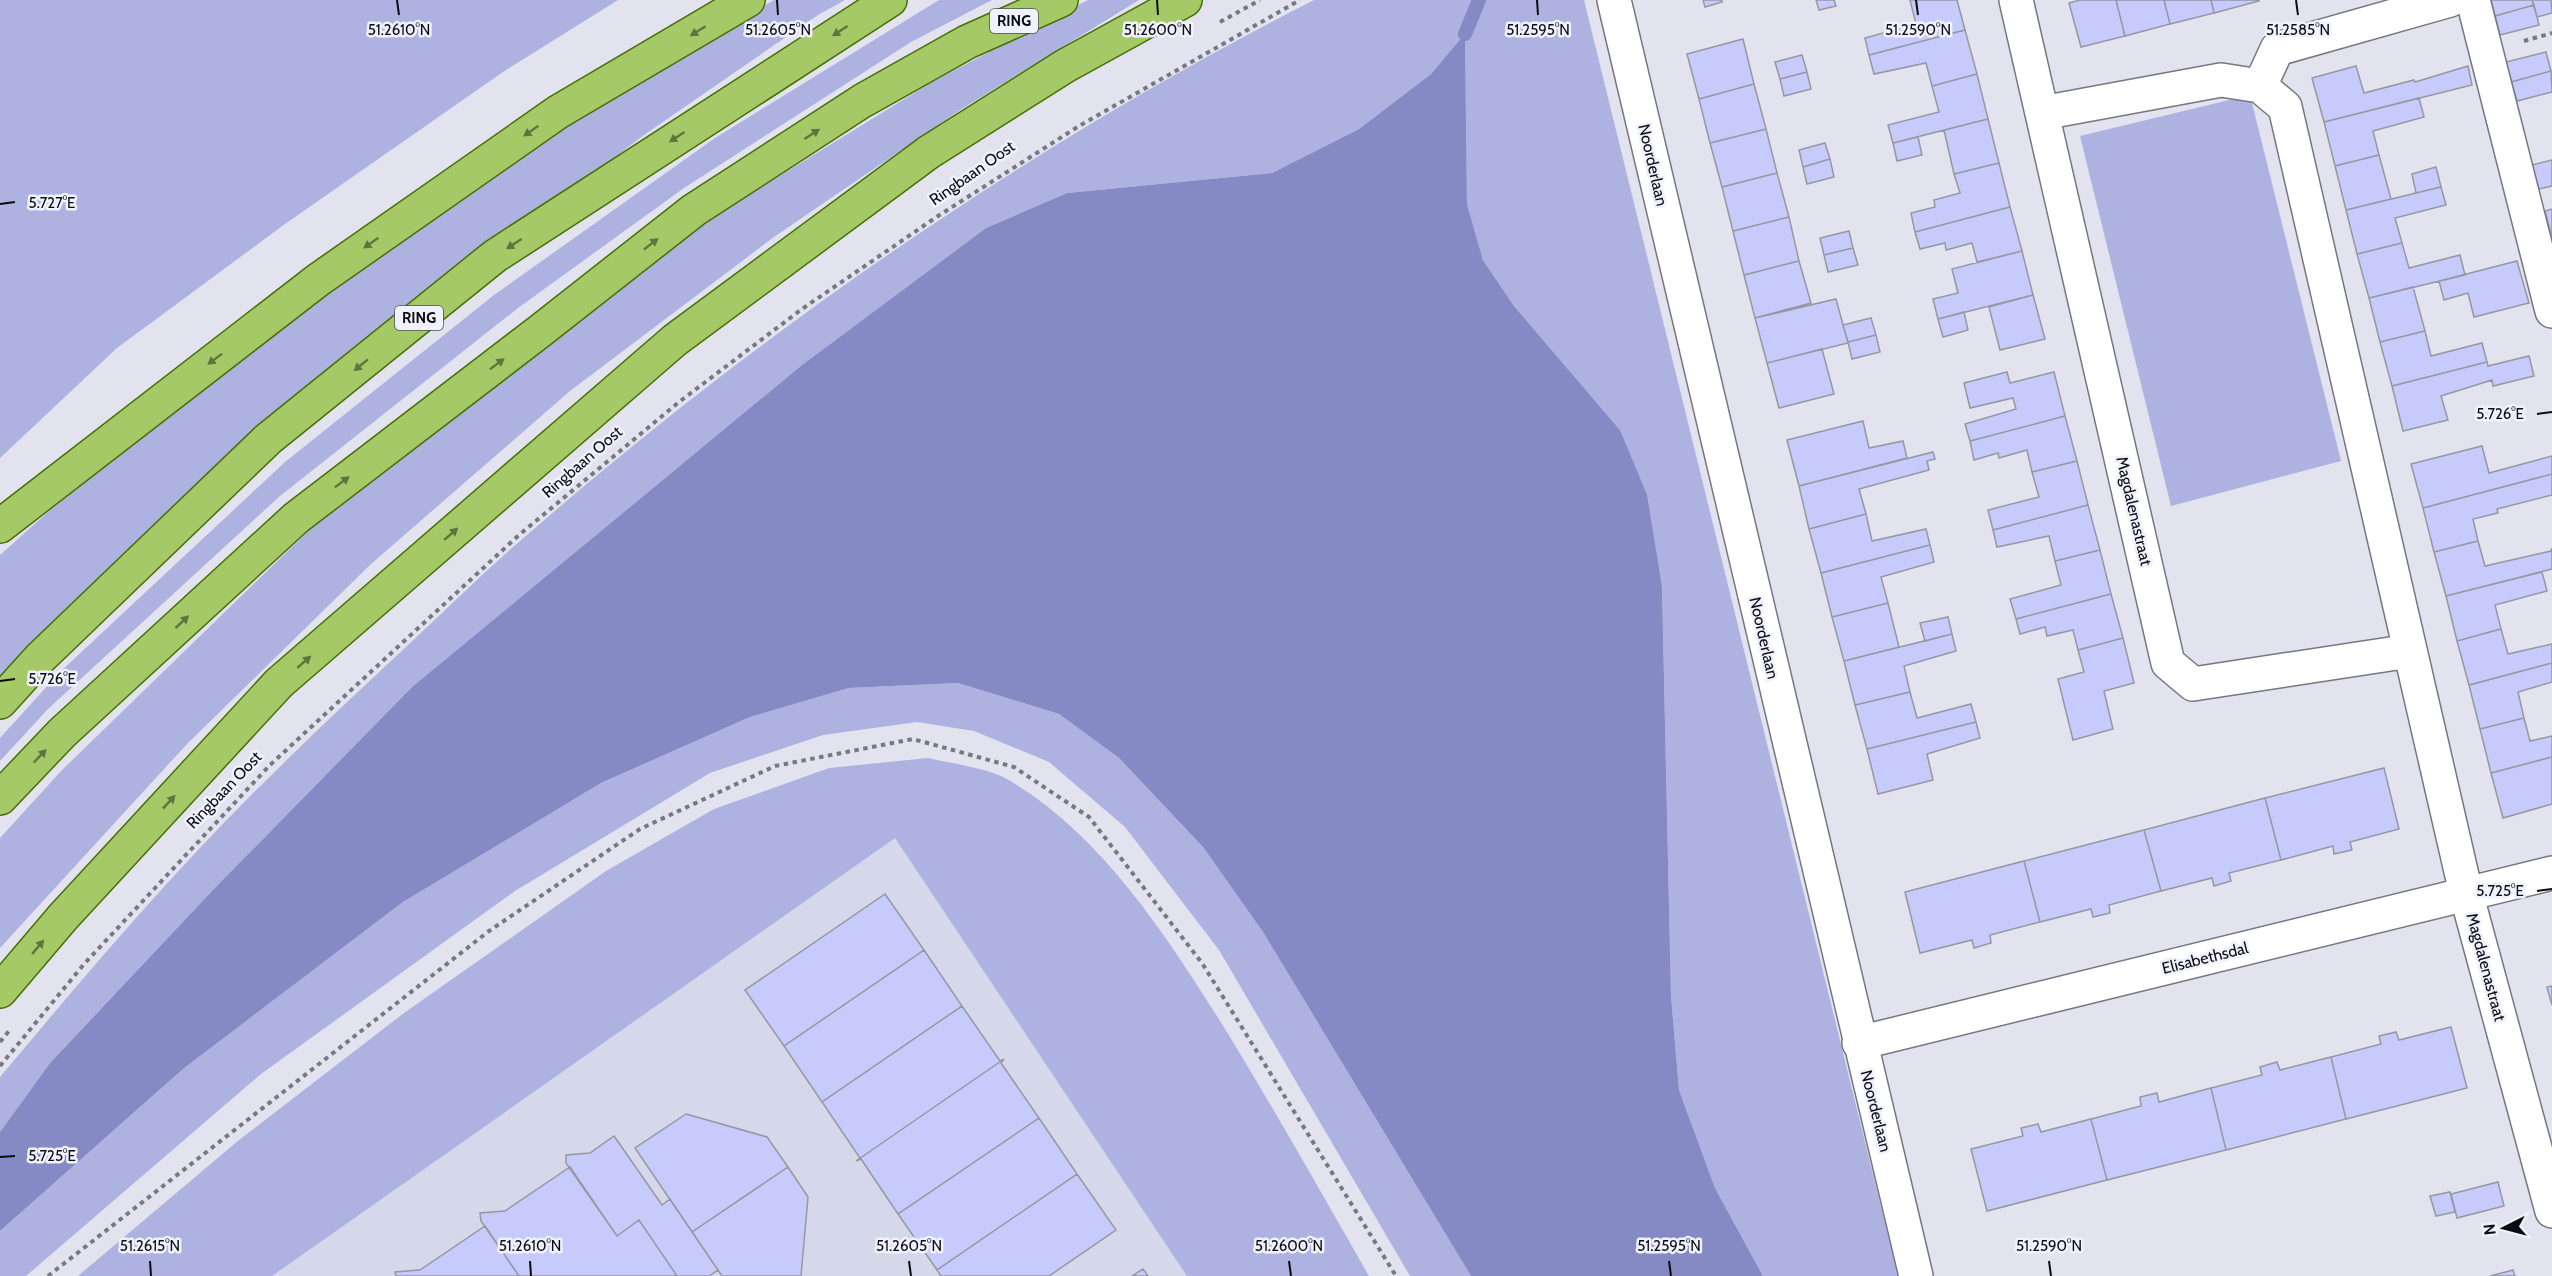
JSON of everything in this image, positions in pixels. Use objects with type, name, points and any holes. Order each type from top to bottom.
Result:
[{"type":"main road","points":[[0,526],[318,280],[558,112],[748,0]]},
{"type":"main road","name":"RING","points":[[0,702],[39,659],[268,439],[495,256],[890,0]]},
{"type":"main road","name":"RING","points":[[0,798],[62,733],[296,518],[694,210],[862,102],[967,42],[1061,0]]},
{"type":"main road","points":[[0,992],[63,917],[279,683],[675,340],[929,152],[1065,66],[1185,0]]},
{"type":"street","name":"Noorderlaan","points":[[1614,0],[1859,1043],[1916,1276]]},
{"type":"street","name":"Magdalenastraat","points":[[2016,0],[2168,663],[2193,684],[2410,651]]},
{"type":"street","points":[[2042,113],[2221,80],[2260,86],[2277,49],[2450,0]]},
{"type":"street","points":[[2473,0],[2552,311]]},
{"type":"street","name":"Magdalenastraat","points":[[2260,86],[2285,107],[2466,893],[2552,1210]]},
{"type":"street","name":"Elisabethsdal","points":[[1859,1043],[2552,873]]},
{"type":"path","points":[[1219,23],[1260,0]]},
{"type":"path","points":[[0,1066],[85,963],[270,765],[519,535],[679,402],[802,309],[938,216],[1079,126],[1300,0]]},
{"type":"path","points":[[48,1276],[489,931],[640,829],[775,766],[913,739],[1014,767],[1089,817],[1202,963],[1396,1276]]},
{"type":"path","points":[[0,1042],[14,1024]]},
{"type":"shaded area","points":[[0,0],[618,0],[503,72],[285,224],[117,348],[0,458]]},
{"type":"shaded area","points":[[774,0],[845,0],[818,15],[644,135],[371,343],[0,683],[0,555],[48,512],[271,329],[497,167]]},
{"type":"shaded area","points":[[939,0],[992,0],[911,42],[684,188],[518,308],[280,496],[48,709],[0,761],[0,738],[60,672],[285,462],[494,295],[715,138]]},
{"type":"shaded area","points":[[1088,0],[1139,0],[960,110],[774,237],[570,391],[371,564],[187,744],[0,948],[0,838],[62,770],[327,513],[703,223],[932,82]]},
{"type":"shaded area","points":[[1314,0],[1584,0],[1898,1276],[1763,1276],[1715,1188],[1679,1090],[1671,996],[1662,587],[1620,430],[1514,306],[1483,260],[1467,204],[1465,35],[1431,74],[1359,129],[1272,173],[1067,193],[986,228],[802,365],[412,687],[212,891],[50,1063],[0,1132],[0,1077],[122,934],[198,850],[275,772],[527,535],[711,384],[807,312],[904,244],[1004,178],[1106,115]]},
{"type":"shaded area","points":[[1465,34],[1467,204],[1483,260],[1514,306],[1620,430],[1647,495],[1662,587],[1671,996],[1679,1090],[1715,1188],[1763,1276],[1471,1276],[1263,932],[1203,847],[1119,758],[1059,714],[958,683],[849,688],[750,717],[601,783],[403,902],[183,1069],[0,1231],[0,1132],[50,1063],[212,891],[412,687],[802,365],[986,228],[1067,193],[1272,173],[1359,129],[1431,74]]},
{"type":"shaded area","points":[[2250,95],[2341,461],[2171,506],[2080,136]]},
{"type":"shaded area","points":[[958,683],[1059,714],[1119,758],[1203,847],[1263,932],[1471,1276],[1410,1276],[1219,950],[1125,827],[1049,762],[974,731],[917,722],[823,735],[710,773],[515,891],[261,1074],[26,1276],[0,1276],[0,1231],[183,1069],[403,902],[601,783],[750,717],[849,688]]},
{"type":"shaded area","points":[[928,758],[979,769],[1007,779],[1042,802],[1075,830],[1105,861],[1160,929],[1208,1002],[1266,1096],[1369,1276],[1187,1276],[895,838],[272,1276],[78,1276],[239,1140],[404,1013],[606,871],[714,809],[829,768]]},
{"type":"shaded area","points":[[905,810],[1272,1276],[193,1276]]},
{"type":"building","points":[[1703,0],[1722,0],[1722,2],[1705,7]]},
{"type":"building","points":[[1816,0],[1834,0],[1836,6],[1819,10]]},
{"type":"building","points":[[1910,0],[1957,0],[1965,30],[1869,55],[1865,38],[1916,24]]},
{"type":"building","points":[[2080,0],[2116,0],[2125,36],[2081,47],[2069,3]]},
{"type":"building","points":[[2116,0],[2164,0],[2170,24],[2125,36]]},
{"type":"building","points":[[2164,0],[2211,0],[2214,13],[2170,24]]},
{"type":"building","points":[[2211,0],[2259,0],[2259,1],[2214,13]]},
{"type":"building","points":[[2491,0],[2532,0],[2534,5],[2495,16]]},
{"type":"building","points":[[2532,0],[2551,0],[2552,13],[2537,17]]},
{"type":"building","points":[[2534,5],[2539,25],[2500,35],[2495,16]]},
{"type":"building","points":[[1965,30],[1977,74],[1932,86],[1926,63],[1874,74],[1869,55]]},
{"type":"building","points":[[1743,39],[1754,84],[1699,99],[1687,54]]},
{"type":"building","points":[[2546,52],[2551,71],[2511,82],[2506,62]]},
{"type":"building","points":[[1802,55],[1807,72],[1780,79],[1775,62]]},
{"type":"building","points":[[2356,66],[2364,93],[2414,80],[2415,82],[2468,66],[2472,85],[2324,122],[2312,78]]},
{"type":"building","points":[[2551,71],[2552,92],[2517,101],[2511,82]]},
{"type":"building","points":[[1807,72],[1811,89],[1784,96],[1780,79]]},
{"type":"building","points":[[1977,74],[1988,119],[1893,143],[1888,125],[1939,112],[1932,86]]},
{"type":"building","points":[[1754,84],[1766,129],[1710,143],[1699,99]]},
{"type":"building","points":[[2419,98],[2424,117],[2373,131],[2379,155],[2335,166],[2324,122]]},
{"type":"building","points":[[1988,119],[1999,163],[1954,174],[1944,130]]},
{"type":"building","points":[[1766,129],[1777,173],[1722,187],[1710,143]]},
{"type":"building","points":[[1918,137],[1922,155],[1897,161],[1893,143]]},
{"type":"building","points":[[1825,143],[1830,159],[1803,167],[1799,150]]},
{"type":"building","points":[[2379,155],[2391,199],[2346,210],[2335,166]]},
{"type":"building","points":[[1830,159],[1834,177],[1807,184],[1803,167]]},
{"type":"building","points":[[2552,160],[2552,186],[2539,189],[2532,165]]},
{"type":"building","points":[[1999,163],[2010,207],[1915,232],[1911,213],[1935,207],[1934,200],[1960,193],[1954,174]]},
{"type":"building","points":[[2436,167],[2441,187],[2416,193],[2412,174]]},
{"type":"building","points":[[1777,173],[1789,217],[1733,231],[1722,187]]},
{"type":"building","points":[[2441,187],[2446,205],[2395,218],[2402,243],[2357,254],[2346,210]]},
{"type":"building","points":[[2010,207],[2022,251],[1977,262],[1972,243],[1946,250],[1945,243],[1920,249],[1915,232]]},
{"type":"building","points":[[2552,209],[2552,238],[2545,211]]},
{"type":"building","points":[[1789,217],[1799,261],[1744,275],[1733,231]]},
{"type":"building","points":[[1849,231],[1853,248],[1824,255],[1820,238]]},
{"type":"building","points":[[2402,243],[2409,268],[2460,255],[2465,275],[2369,298],[2357,254]]},
{"type":"building","points":[[1853,248],[1858,265],[1828,272],[1824,255]]},
{"type":"building","points":[[2022,251],[2033,295],[1938,319],[1933,299],[1958,293],[1952,269]]},
{"type":"building","points":[[1799,261],[1811,303],[1755,318],[1744,275]]},
{"type":"building","points":[[2517,261],[2529,303],[2474,317],[2468,293],[2444,300],[2439,281]]},
{"type":"building","points":[[2413,287],[2425,331],[2380,342],[2369,298]]},
{"type":"building","points":[[2033,295],[2045,339],[2000,350],[1989,307]]},
{"type":"building","points":[[1836,299],[1848,343],[1767,363],[1755,318]]},
{"type":"building","points":[[1964,312],[1968,330],[1943,337],[1938,319]]},
{"type":"building","points":[[1871,318],[1876,335],[1848,342],[1843,325]]},
{"type":"building","points":[[2425,331],[2431,356],[2482,343],[2487,362],[2392,386],[2380,342]]},
{"type":"building","points":[[1876,335],[1880,352],[1852,359],[1848,342]]},
{"type":"building","points":[[1822,349],[1834,394],[1779,408],[1767,363]]},
{"type":"building","points":[[2529,356],[2534,376],[2493,386],[2492,380],[2441,396],[2448,420],[2403,431],[2392,386],[2487,362],[2488,366]]},
{"type":"building","points":[[2007,372],[2010,383],[2054,372],[2065,416],[1970,441],[1965,424],[2016,409],[2013,398],[1970,408],[1964,383]]},
{"type":"building","points":[[2065,416],[2077,461],[2032,472],[2027,450],[1999,458],[1998,453],[1974,460],[1970,441]]},
{"type":"building","points":[[1863,421],[1869,448],[1903,441],[1907,458],[1799,486],[1787,440]]},
{"type":"building","points":[[2482,446],[2489,473],[2552,456],[2552,474],[2423,508],[2411,464]]},
{"type":"building","points":[[1933,452],[1935,459],[1927,461],[1929,470],[1859,489],[1866,514],[1809,529],[1799,486]]},
{"type":"building","points":[[2077,461],[2088,505],[1993,530],[1988,510],[2039,497],[2032,472]]},
{"type":"building","points":[[2552,474],[2552,495],[2497,509],[2498,513],[2473,519],[2478,541],[2434,552],[2423,508]]},
{"type":"building","points":[[2088,505],[2100,550],[2055,561],[2049,536],[1997,547],[1993,530]]},
{"type":"building","points":[[1866,514],[1872,541],[1926,529],[1930,545],[1821,573],[1809,529]]},
{"type":"building","points":[[2478,541],[2485,566],[2551,551],[2552,548],[2552,569],[2446,596],[2434,552]]},
{"type":"building","points":[[1930,545],[1934,562],[1881,577],[1888,603],[1832,617],[1821,573]]},
{"type":"building","points":[[2100,550],[2111,594],[2016,619],[2010,599],[2061,585],[2055,561]]},
{"type":"building","points":[[2542,572],[2547,591],[2495,605],[2501,629],[2457,641],[2446,596]]},
{"type":"building","points":[[2111,594],[2123,638],[2078,650],[2073,630],[2047,636],[2045,627],[2020,634],[2016,619]]},
{"type":"building","points":[[1888,603],[1899,647],[1844,661],[1832,617]]},
{"type":"building","points":[[1948,617],[1952,634],[1925,641],[1920,623]]},
{"type":"building","points":[[2501,629],[2508,654],[2552,644],[2552,663],[2469,685],[2457,641]]},
{"type":"building","points":[[1952,634],[1956,651],[1904,666],[1910,692],[1855,705],[1844,661]]},
{"type":"building","points":[[2123,638],[2134,683],[2104,691],[2113,729],[2073,740],[2058,679],[2084,672],[2078,650]]},
{"type":"building","points":[[2552,663],[2552,682],[2518,692],[2524,718],[2480,729],[2469,685]]},
{"type":"building","points":[[1910,692],[1917,718],[1971,704],[1976,722],[1867,749],[1855,705]]},
{"type":"building","points":[[2524,718],[2530,741],[2552,736],[2552,757],[2491,773],[2480,729]]},
{"type":"building","points":[[1976,722],[1980,738],[1927,754],[1933,780],[1878,794],[1867,749]]},
{"type":"building","points":[[2552,757],[2552,804],[2503,818],[2491,773]]},
{"type":"building","points":[[2384,768],[2399,829],[2350,842],[2352,850],[2334,854],[2333,846],[2281,860],[2265,798]]},
{"type":"building","points":[[2265,798],[2281,860],[2229,873],[2231,881],[2214,886],[2212,878],[2161,891],[2144,830]]},
{"type":"building","points":[[2144,830],[2161,891],[2109,905],[2110,913],[2093,917],[2091,909],[2040,922],[2024,861]]},
{"type":"building","points":[[2024,861],[2040,922],[1990,935],[1991,943],[1974,948],[1972,940],[1920,953],[1905,892]]},
{"type":"building","points":[[885,894],[924,950],[784,1046],[745,990]]},
{"type":"building","points":[[924,950],[962,1006],[822,1102],[784,1046]]},
{"type":"building","points":[[2552,986],[2552,1005],[2547,987]]},
{"type":"building","points":[[962,1006],[1000,1061],[1004,1059],[856,1161],[860,1158],[822,1102]]},
{"type":"building","points":[[2451,1027],[2467,1088],[2346,1119],[2331,1057],[2381,1044],[2379,1036],[2396,1032],[2399,1040]]},
{"type":"building","points":[[2331,1057],[2346,1119],[2226,1150],[2211,1088],[2262,1075],[2260,1067],[2277,1062],[2280,1070]]},
{"type":"building","points":[[1004,1059],[1001,1063],[1039,1118],[898,1214],[861,1159],[856,1161]]},
{"type":"building","points":[[2211,1088],[2226,1150],[2107,1180],[2091,1119],[2141,1106],[2140,1097],[2157,1093],[2159,1102]]},
{"type":"building","points":[[686,1114],[767,1137],[788,1167],[692,1232],[635,1148]]},
{"type":"building","points":[[1039,1118],[1077,1174],[937,1270],[898,1214]]},
{"type":"building","points":[[2091,1119],[2107,1180],[1987,1211],[1971,1149],[2023,1136],[2021,1128],[2038,1124],[2041,1132]]},
{"type":"building","points":[[614,1136],[662,1205],[670,1199],[718,1270],[709,1276],[677,1276],[639,1220],[617,1236],[566,1163],[566,1155],[590,1153]]},
{"type":"building","points":[[570,1167],[617,1236],[639,1220],[677,1276],[519,1276],[481,1221],[480,1213],[505,1211]]},
{"type":"building","points":[[788,1167],[808,1197],[801,1276],[722,1276],[692,1232]]},
{"type":"building","points":[[1077,1174],[1116,1230],[1049,1276],[941,1276],[937,1270]]},
{"type":"building","points":[[2498,1182],[2504,1206],[2457,1218],[2451,1194]]},
{"type":"building","points":[[2450,1192],[2455,1212],[2436,1216],[2430,1196]]},
{"type":"building","points":[[485,1226],[519,1276],[396,1276],[395,1272],[420,1270]]},
{"type":"building","points":[[1143,1269],[1148,1276],[1132,1276]]},
{"type":"building","points":[[2513,1270],[2515,1276],[2490,1276]]},
{"type":"waterway","points":[[1465,34],[1479,0]]}]
